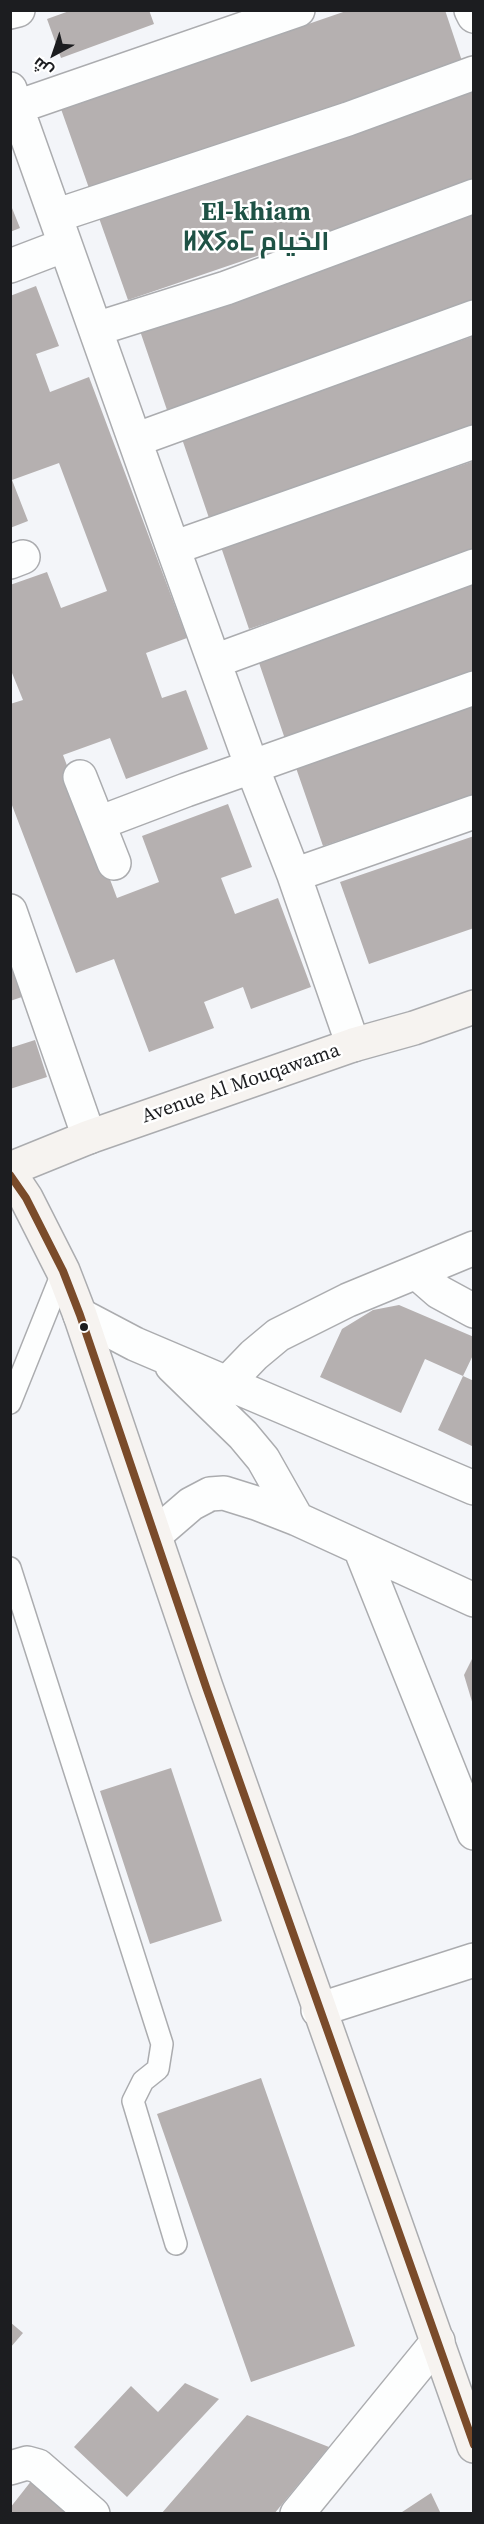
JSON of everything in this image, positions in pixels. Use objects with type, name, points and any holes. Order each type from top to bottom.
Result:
[{"type":"street","points":[[10,12],[18,10]]},
{"type":"street","points":[[471,10],[474,16]]},
{"type":"street","points":[[296,11],[14,98],[173,548],[252,767],[294,875],[353,1045]]},
{"type":"street","points":[[10,266],[60,230],[474,73]]},
{"type":"street","points":[[96,329],[226,288],[474,196]]},
{"type":"street","points":[[135,440],[474,317]]},
{"type":"street","points":[[173,548],[474,442]]},
{"type":"street","points":[[215,662],[474,566]]},
{"type":"street","points":[[99,823],[474,688]]},
{"type":"street","points":[[80,777],[114,863]]},
{"type":"street","points":[[294,875],[474,812]]},
{"type":"street","points":[[10,911],[89,1137]]},
{"type":"street","name":"Avenue Al Mouqawama","points":[[10,1169],[89,1137],[353,1045],[414,1028],[474,1007]]},
{"type":"street","points":[[10,1174],[26,1198],[63,1272],[80,1315],[318,2010],[474,2446]]},
{"type":"street","points":[[228,1382],[254,1355],[278,1335],[348,1300],[474,1248]]},
{"type":"street","points":[[416,1272],[439,1292],[474,1311]]},
{"type":"street","points":[[80,1315],[135,1344],[474,1488]]},
{"type":"street","points":[[158,1352],[243,1435],[263,1459],[297,1519]]},
{"type":"street","points":[[155,1535],[191,1504],[210,1494],[224,1493],[297,1519],[474,1600]]},
{"type":"street","points":[[360,1548],[474,1833]]},
{"type":"street","points":[[318,2010],[474,1960]]},
{"type":"street","points":[[297,2514],[438,2341]]},
{"type":"street","points":[[10,2468],[27,2463],[38,2466],[93,2514]]},
{"type":"lane","points":[[10,1403],[63,1272]]},
{"type":"lane","points":[[10,1568],[162,2044],[158,2069],[143,2081],[133,2101],[176,2244]]},
{"type":"building","points":[[72,10],[149,10],[154,24],[61,58],[47,19]]},
{"type":"building","points":[[349,10],[445,10],[463,64],[90,191],[61,109]]},
{"type":"building","points":[[474,91],[474,182],[128,300],[99,218]]},
{"type":"building","points":[[10,203],[20,228],[10,232]]},
{"type":"building","points":[[474,214],[474,305],[167,410],[139,328]]},
{"type":"building","points":[[36,286],[59,346],[36,354],[50,392],[89,377],[187,638],[146,653],[162,698],[186,690],[208,749],[126,779],[110,738],[63,755],[117,898],[159,882],[142,836],[228,804],[252,867],[221,878],[235,914],[278,898],[311,987],[251,1009],[243,987],[204,1002],[214,1028],[149,1052],[114,959],[76,973],[10,800],[10,704],[23,700],[10,668],[10,585],[47,572],[61,608],[107,591],[59,463],[12,480],[28,521],[10,528],[10,296]]},
{"type":"building","points":[[474,336],[474,428],[209,518],[181,436]]},
{"type":"building","points":[[474,461],[474,552],[249,629],[221,547]]},
{"type":"building","points":[[474,583],[474,675],[285,739],[257,657]]},
{"type":"building","points":[[474,704],[474,795],[323,846],[295,765]]},
{"type":"building","points":[[474,836],[474,928],[369,964],[340,882]]},
{"type":"building","points":[[10,950],[28,995],[10,1001]]},
{"type":"building","points":[[35,1040],[47,1077],[10,1089],[10,1048]]},
{"type":"building","points":[[399,1305],[474,1337],[474,1353],[463,1376],[425,1359],[401,1413],[320,1377],[342,1329],[373,1310]]},
{"type":"building","points":[[463,1376],[474,1381],[474,1447],[438,1430]]},
{"type":"building","points":[[474,1655],[474,1704],[473,1705],[464,1675]]},
{"type":"building","points":[[171,1768],[222,1921],[150,1944],[100,1791]]},
{"type":"building","points":[[261,2078],[355,2346],[251,2382],[157,2114]]},
{"type":"building","points":[[10,2322],[23,2333],[10,2348]]},
{"type":"building","points":[[185,2383],[219,2399],[127,2497],[74,2447],[131,2386],[158,2412]]},
{"type":"building","points":[[247,2415],[329,2447],[274,2514],[161,2514]]},
{"type":"building","points":[[32,2480],[75,2514],[10,2514],[10,2508]]},
{"type":"building","points":[[431,2493],[441,2514],[399,2514]]},
{"type":"transit line","points":[[10,1175],[26,1198],[63,1271],[80,1315],[206,1687],[474,2445]]},
{"type":"district","name":"El-khiam ⵍⵅⵢⴰⵎ الخيام","points":[[256,228]]}]
